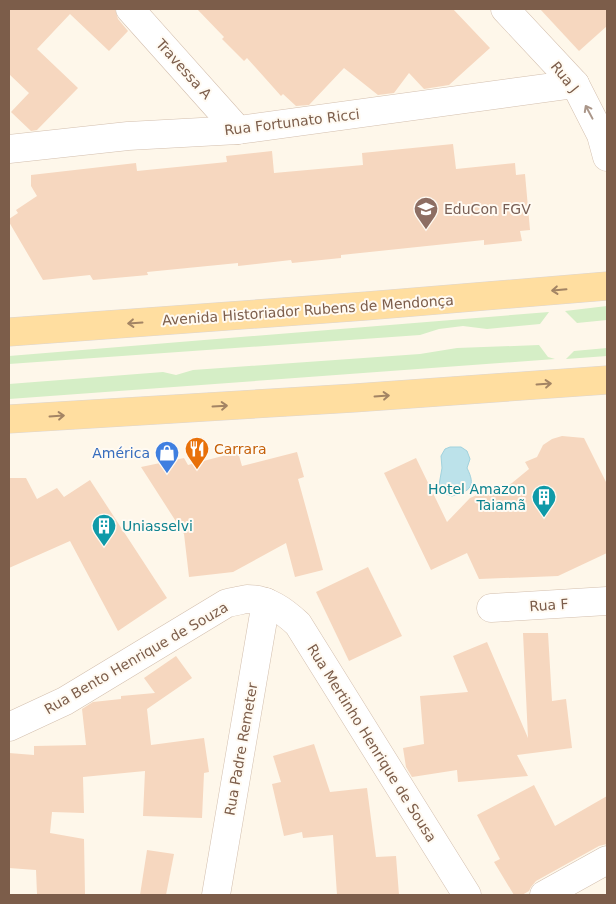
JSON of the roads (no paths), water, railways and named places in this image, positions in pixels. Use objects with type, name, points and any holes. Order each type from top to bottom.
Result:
[{"type":"main road","name":"Avenida Historiador Rubens de Mendonça","points":[[9,332],[607,286]]},
{"type":"main road","points":[[9,419],[363,398],[607,380]]},
{"type":"street","name":"Travessa A","points":[[130,9],[238,130]]},
{"type":"street","name":"Rua J","points":[[505,9],[574,84],[601,135],[607,157]]},
{"type":"street","name":"Rua Fortunato Ricci","points":[[9,149],[128,136],[238,130],[574,84]]},
{"type":"street","name":"Rua Bento Henrique de Souza","points":[[9,727],[65,701],[227,603],[248,599],[266,602]]},
{"type":"street","name":"Rua F","points":[[491,608],[607,601]]},
{"type":"street","name":"Rua Padre Remeter","points":[[216,895],[266,602]]},
{"type":"street","name":"Rua Mertinho Henrique de Sousa","points":[[266,602],[284,610],[298,624],[467,895]]},
{"type":"street","points":[[544,895],[607,860]]},
{"type":"water","points":[[461,447],[467,451],[470,459],[467,468],[471,479],[470,487],[467,490],[452,496],[443,493],[439,485],[442,468],[441,456],[445,449]]},
{"type":"place","name":"EduCon FGV","points":[[426,230]]},
{"type":"place","name":"Carrara","points":[[197,470]]},
{"type":"place","name":"América","points":[[167,474]]},
{"type":"place","name":"Hotel Amazon Taiamã","points":[[544,518]]},
{"type":"place","name":"Uniasselvi","points":[[104,547]]}]
